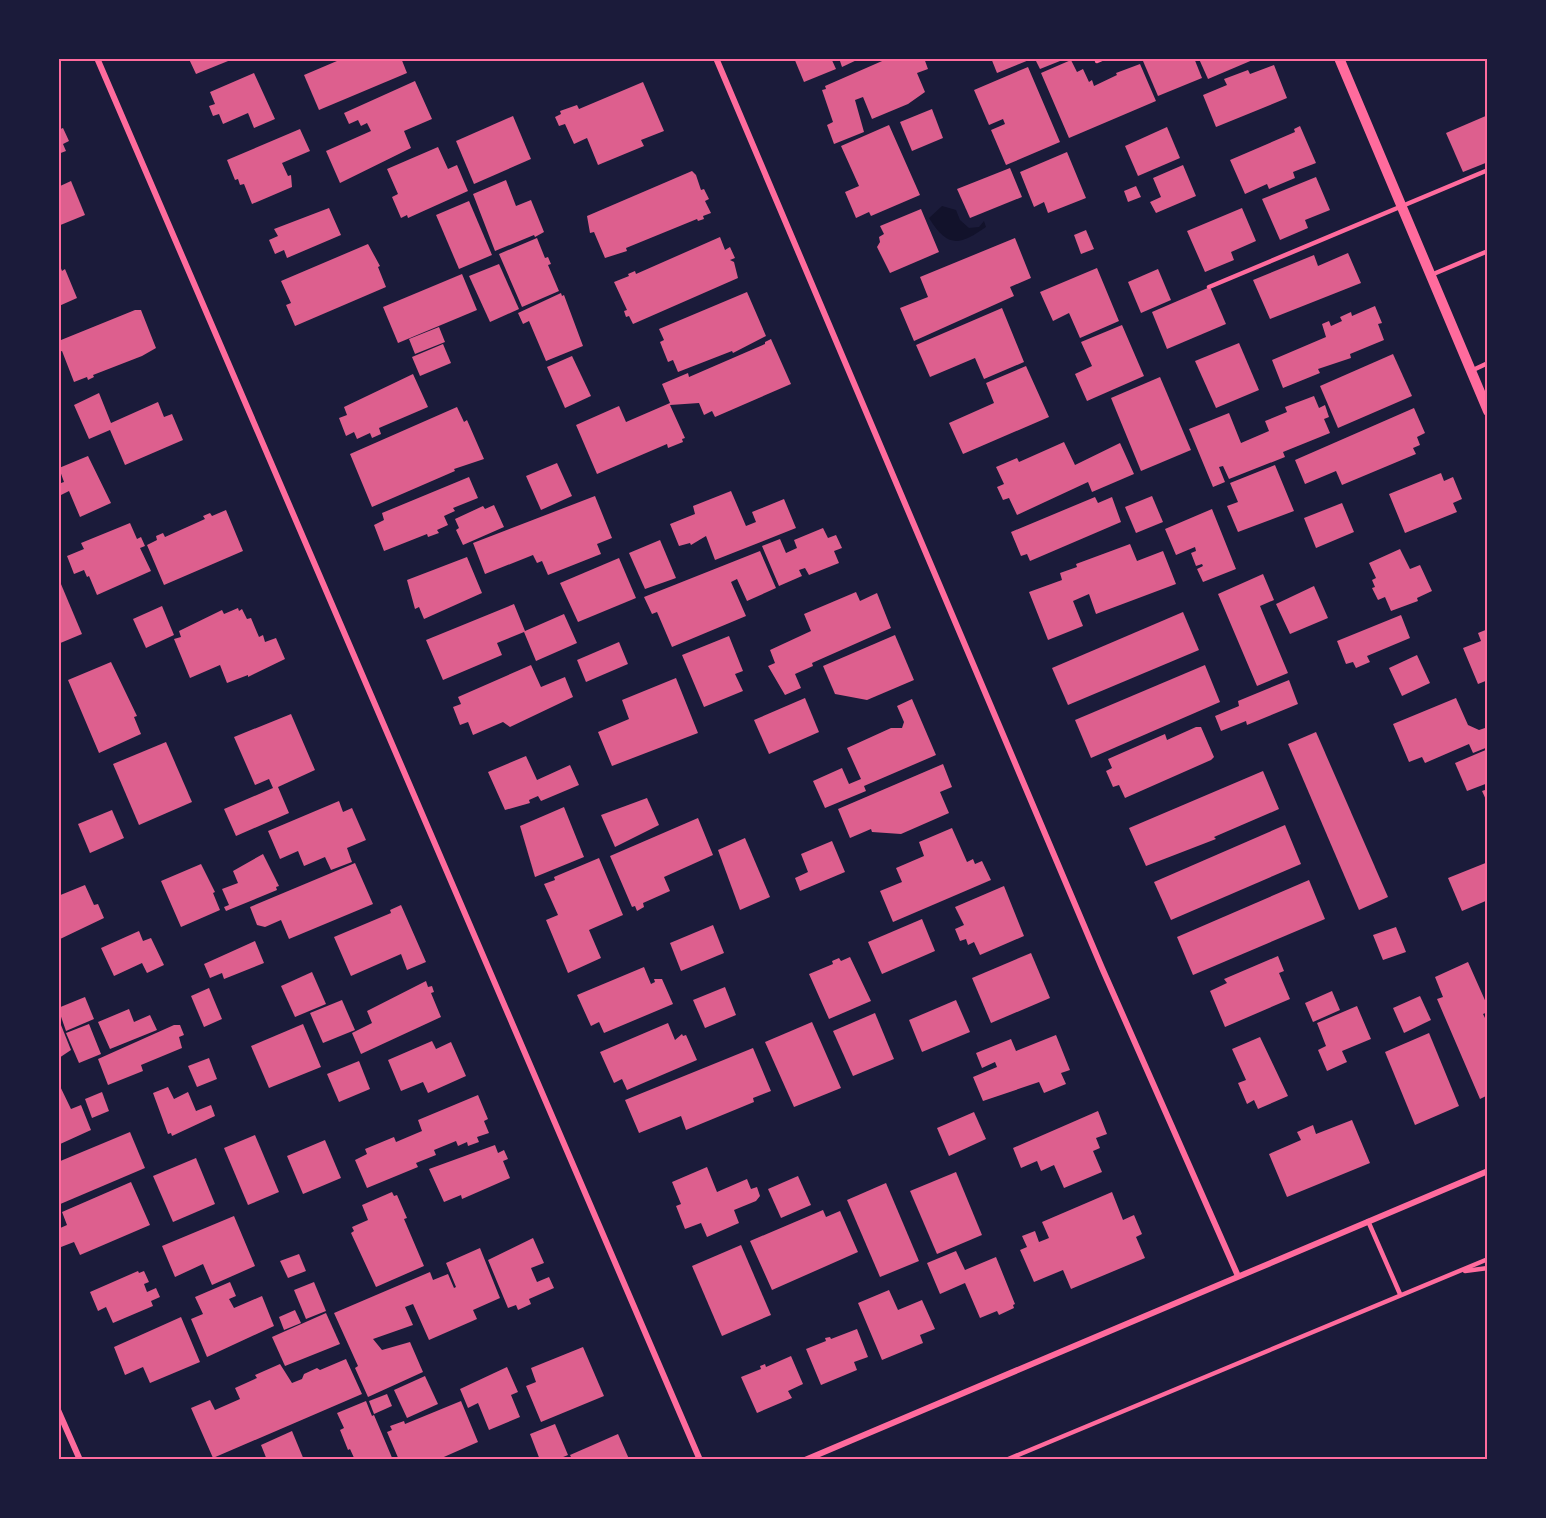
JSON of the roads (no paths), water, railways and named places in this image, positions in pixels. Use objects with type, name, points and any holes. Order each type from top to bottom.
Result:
[{"type":"street","points":[[97,58],[699,1460]]},
{"type":"street","points":[[717,58],[1102,968],[1238,1276]]},
{"type":"street","points":[[1339,58],[1429,276],[1488,411]]},
{"type":"street","points":[[805,1460],[1488,1171]]},
{"type":"street","points":[[58,1410],[80,1460]]},
{"type":"lane","points":[[1097,62],[1104,58]]},
{"type":"lane","points":[[1209,287],[1488,170]]},
{"type":"lane","points":[[1429,276],[1488,251]]},
{"type":"lane","points":[[1470,371],[1488,363]]},
{"type":"lane","points":[[1368,1221],[1400,1294]]},
{"type":"lane","points":[[1006,1460],[1488,1259]]},
{"type":"lane","points":[[1459,1271],[1488,1268]]}]
